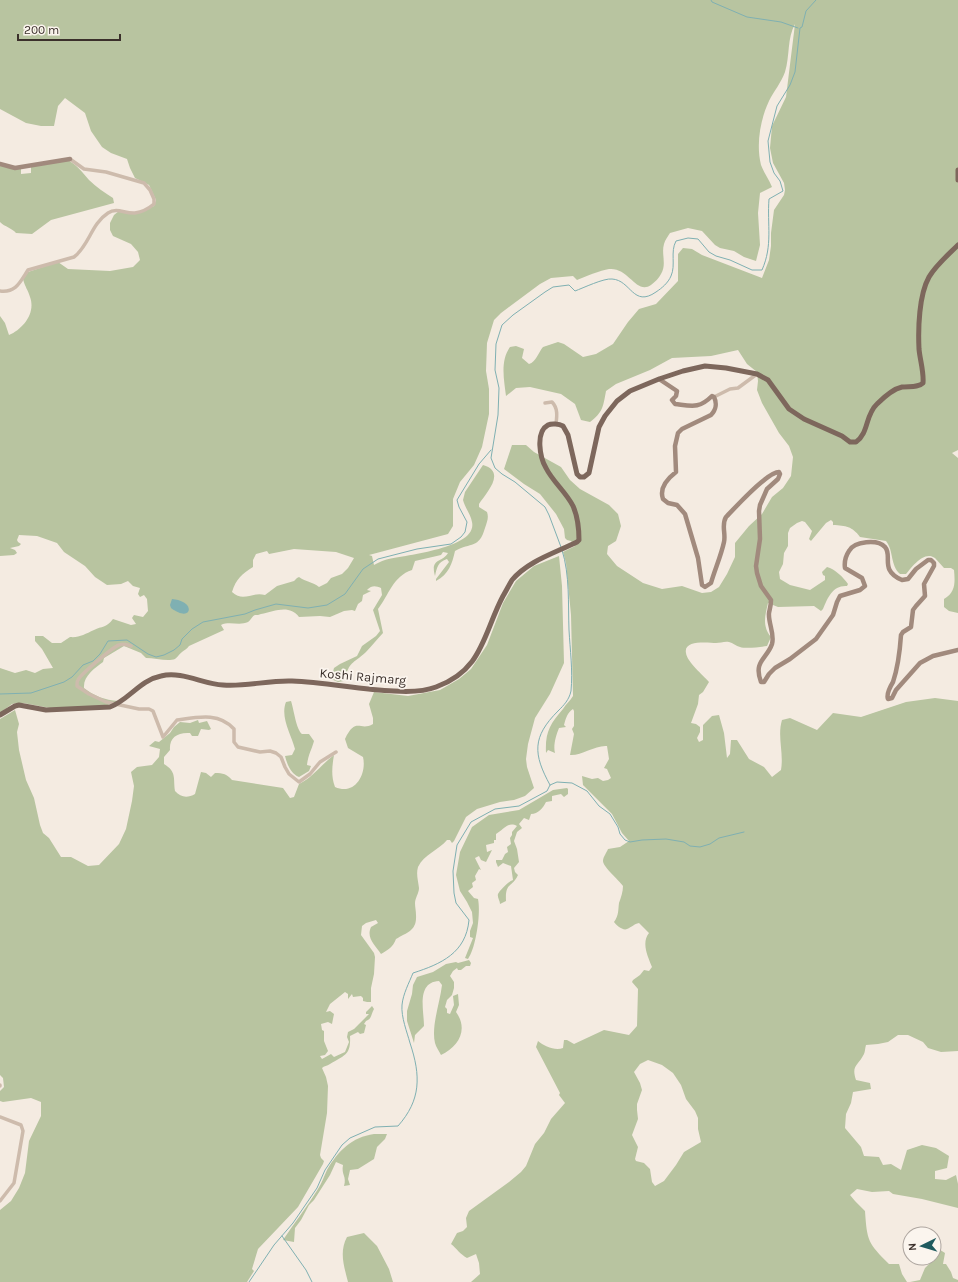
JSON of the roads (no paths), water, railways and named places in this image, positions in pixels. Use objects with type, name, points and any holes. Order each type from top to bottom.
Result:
[{"type":"main road","points":[[958,170],[958,180]]},
{"type":"main road","points":[[556,424],[563,426],[566,431],[577,474],[582,478],[587,476],[589,473],[599,427],[605,416],[617,401],[630,391],[659,379],[705,366],[757,374],[768,380],[790,409],[804,419],[854,443],[858,441],[864,432],[869,415],[877,404],[901,387],[919,386],[923,383],[919,350],[919,324],[926,287],[929,277],[935,268],[958,245]]},
{"type":"main road","name":"Koshi Rajmarg","points":[[0,715],[19,705],[46,710],[103,708],[118,704],[142,684],[154,678],[167,675],[222,685],[241,685],[280,680],[306,681],[391,691],[416,692],[434,688],[456,677],[472,663],[481,648],[501,601],[512,581],[524,568],[577,542],[579,537],[574,508],[545,467],[540,444],[541,431],[549,425],[556,424]]},
{"type":"street","points":[[0,164],[15,168],[70,159],[84,169],[106,172],[144,183],[150,190],[154,199],[154,204],[146,210],[133,213],[118,210],[109,212],[98,222],[80,253],[74,257],[28,270],[18,286],[8,292],[0,291]]},
{"type":"street","points":[[659,379],[677,391],[676,396],[672,400],[675,404],[689,406],[704,404],[712,396],[714,397],[730,389],[738,388],[757,374]]},
{"type":"street","points":[[714,397],[716,404],[714,412],[711,415],[682,429],[678,433],[675,446],[676,472],[667,480],[662,490],[662,495],[663,499],[668,503],[677,505],[685,514],[698,558],[700,582],[705,587],[711,583],[724,543],[725,533],[723,525],[726,517],[763,481],[775,472],[780,474],[778,479],[767,489],[759,510],[760,539],[756,573],[761,586],[771,600],[769,612],[773,638],[771,646],[761,660],[759,667],[761,682],[764,682],[775,668],[790,659],[816,639],[833,615],[840,596],[862,589],[865,586],[862,578],[845,568],[844,564],[850,548],[858,543],[866,542],[885,546],[887,549],[889,568],[892,573],[902,580],[908,579],[916,569],[928,560],[931,560],[934,563],[934,566],[924,584],[926,596],[914,610],[911,627],[903,632],[894,677],[887,695],[888,699],[892,698],[896,690],[920,663],[933,656],[958,650]]},
{"type":"street","points":[[545,402],[552,402],[554,404],[557,415],[556,424]]},
{"type":"street","points":[[132,646],[124,644],[119,645],[108,652],[82,674],[78,680],[77,686],[89,694],[106,702],[139,709],[149,709],[153,711],[163,737],[178,720],[214,717],[221,719],[230,724],[234,729],[234,742],[238,747],[260,752],[270,751],[276,753],[281,757],[289,774],[299,782],[310,774],[320,762],[336,752]]},
{"type":"street","points":[[0,1117],[21,1125],[23,1131],[14,1183],[0,1201]]},
{"type":"water","points":[[172,599],[185,604],[189,610],[187,613],[184,614],[171,608],[170,605]]},
{"type":"waterway","points":[[711,0],[712,2],[747,17],[781,22],[798,28]]},
{"type":"waterway","points":[[561,547],[545,507],[515,482],[495,468],[491,458],[498,415],[499,388],[495,370],[496,344],[502,325],[513,315],[553,287],[569,285],[575,291],[608,279],[612,279],[624,284],[637,295],[642,297],[648,296],[660,289],[670,279],[673,267],[674,245],[676,241],[688,238],[698,239],[709,252],[716,256],[730,260],[752,270],[762,270],[769,243],[769,199],[783,191],[780,181],[774,173],[770,162],[768,141],[777,106],[790,85],[795,72],[800,28],[802,27],[806,11],[816,0]]},
{"type":"waterway","points":[[0,694],[31,693],[64,682],[72,677],[83,665],[93,661],[100,654],[108,641],[127,640],[148,654],[156,657],[174,650],[180,645],[182,639],[192,629],[203,622],[245,614],[276,604],[308,608],[327,605],[345,594],[363,569],[378,559],[417,549],[451,544],[465,532],[467,522],[457,500],[479,464],[491,450]]},
{"type":"waterway","points":[[550,785],[540,764],[538,746],[543,729],[549,720],[568,700],[572,683],[567,579],[565,560],[562,550]]},
{"type":"waterway","points":[[249,1282],[274,1245],[293,1223],[317,1188],[325,1170],[342,1145],[350,1138],[375,1127],[398,1126],[411,1107],[415,1097],[417,1077],[414,1055],[403,1019],[403,1001],[406,989],[413,973],[433,966],[450,956],[463,941],[467,931],[469,920],[456,903],[453,871],[457,845],[471,822],[495,809],[519,806],[547,791],[550,785],[557,782],[572,783],[587,791],[599,806],[610,814],[618,827],[620,834],[625,840],[630,842],[666,839],[684,842],[690,846],[700,847],[710,844],[719,838],[744,832]]},
{"type":"waterway","points":[[282,1236],[306,1270],[312,1282]]}]
